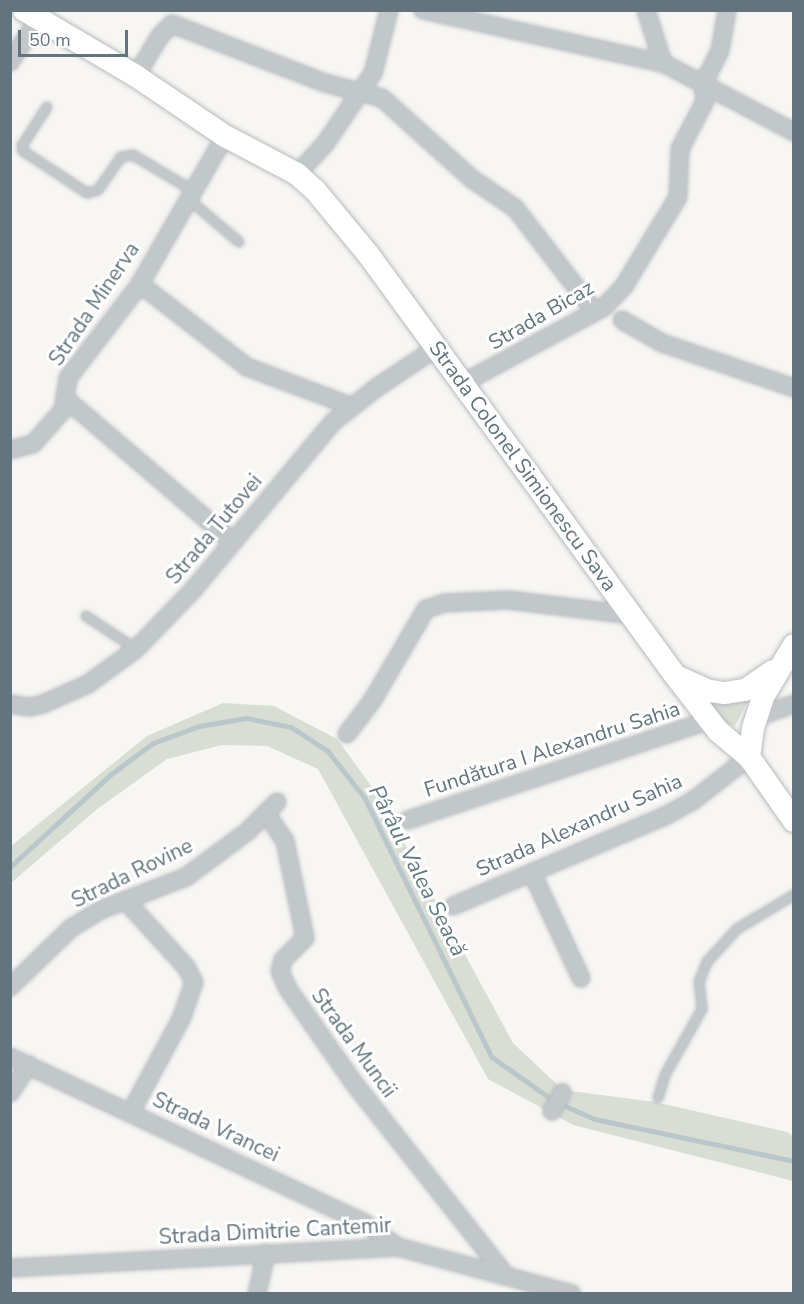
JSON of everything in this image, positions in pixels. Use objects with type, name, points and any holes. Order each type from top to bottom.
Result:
[{"type":"main road","name":"Strada Colonel Simionescu Sava","points":[[31,15],[136,76],[225,136],[297,174],[336,214],[675,674],[730,744],[749,757],[794,820]]},
{"type":"main road","points":[[749,757],[756,717],[781,664],[794,645]]},
{"type":"main road","points":[[675,674],[710,691],[725,693],[746,690],[781,664]]},
{"type":"street","points":[[297,174],[325,144],[362,93],[373,73],[389,10]]},
{"type":"street","points":[[423,10],[663,63],[794,132]]},
{"type":"street","points":[[646,10],[663,63]]},
{"type":"street","name":"Strada Bicaz","points":[[463,384],[595,312],[624,286],[678,197],[679,155],[705,100],[703,84],[720,51],[727,10]]},
{"type":"street","points":[[10,62],[31,15]]},
{"type":"street","points":[[136,76],[160,36],[172,24],[243,54],[382,98],[472,179],[515,208],[595,312]]},
{"type":"street","name":"Strada Minerva","points":[[10,450],[33,444],[63,410],[68,378],[140,284],[225,136]]},
{"type":"street","points":[[140,284],[247,367],[351,406]]},
{"type":"street","points":[[622,320],[662,343],[794,388]]},
{"type":"street","name":"Strada Tutovei","points":[[10,704],[30,707],[43,704],[88,684],[136,649],[167,619],[351,406],[436,348]]},
{"type":"street","points":[[66,399],[233,542]]},
{"type":"street","points":[[347,734],[377,693],[426,609],[445,603],[508,600],[632,615]]},
{"type":"street","points":[[756,717],[794,704]]},
{"type":"street","name":"Fundătura I Alexandru Sahia","points":[[408,820],[710,720]]},
{"type":"street","name":"Strada Alexandru Sahia","points":[[453,906],[667,815],[694,800],[749,757]]},
{"type":"street","name":"Strada Rovine","points":[[10,987],[71,928],[126,901],[186,877],[220,853],[271,807]]},
{"type":"street","name":"Strada Muncii","points":[[271,807],[285,841],[306,938],[283,960],[280,971],[288,989],[353,1082],[506,1276]]},
{"type":"street","points":[[532,873],[581,978]]},
{"type":"street","points":[[126,901],[186,967],[194,982],[181,1019],[131,1112]]},
{"type":"street","name":"Strada Vrancei","points":[[10,1057],[364,1222],[398,1247]]},
{"type":"street","points":[[10,1093],[29,1065]]},
{"type":"street","points":[[552,1111],[562,1093]]},
{"type":"street","name":"Strada Dimitrie Cantemir","points":[[12,1268],[266,1252],[398,1247],[572,1293]]},
{"type":"street","points":[[257,1293],[266,1252]]},
{"type":"lane","points":[[47,106],[22,146],[23,151],[87,193],[98,190],[121,157],[133,155],[190,194],[239,242]]},
{"type":"lane","points":[[86,616],[136,649]]},
{"type":"lane","points":[[658,1098],[665,1075],[702,1009],[699,982],[707,962],[737,929],[794,895]]},
{"type":"shaded area","points":[[751,695],[735,726],[723,722],[705,698]]},
{"type":"shaded area","points":[[223,703],[274,706],[337,739],[380,798],[513,1043],[563,1090],[655,1102],[787,1132],[793,1136],[793,1181],[573,1125],[488,1079],[318,769],[267,746],[222,745],[167,759],[96,810],[11,883],[11,846],[147,736]]},
{"type":"waterway","name":"Pârâul Valea Seacă","points":[[10,867],[110,775],[153,743],[199,726],[247,718],[291,727],[328,751],[365,798],[492,1057],[553,1100]]},
{"type":"waterway","name":"Pârâul Valea Seacă","points":[[561,1104],[595,1119],[794,1161]]}]
